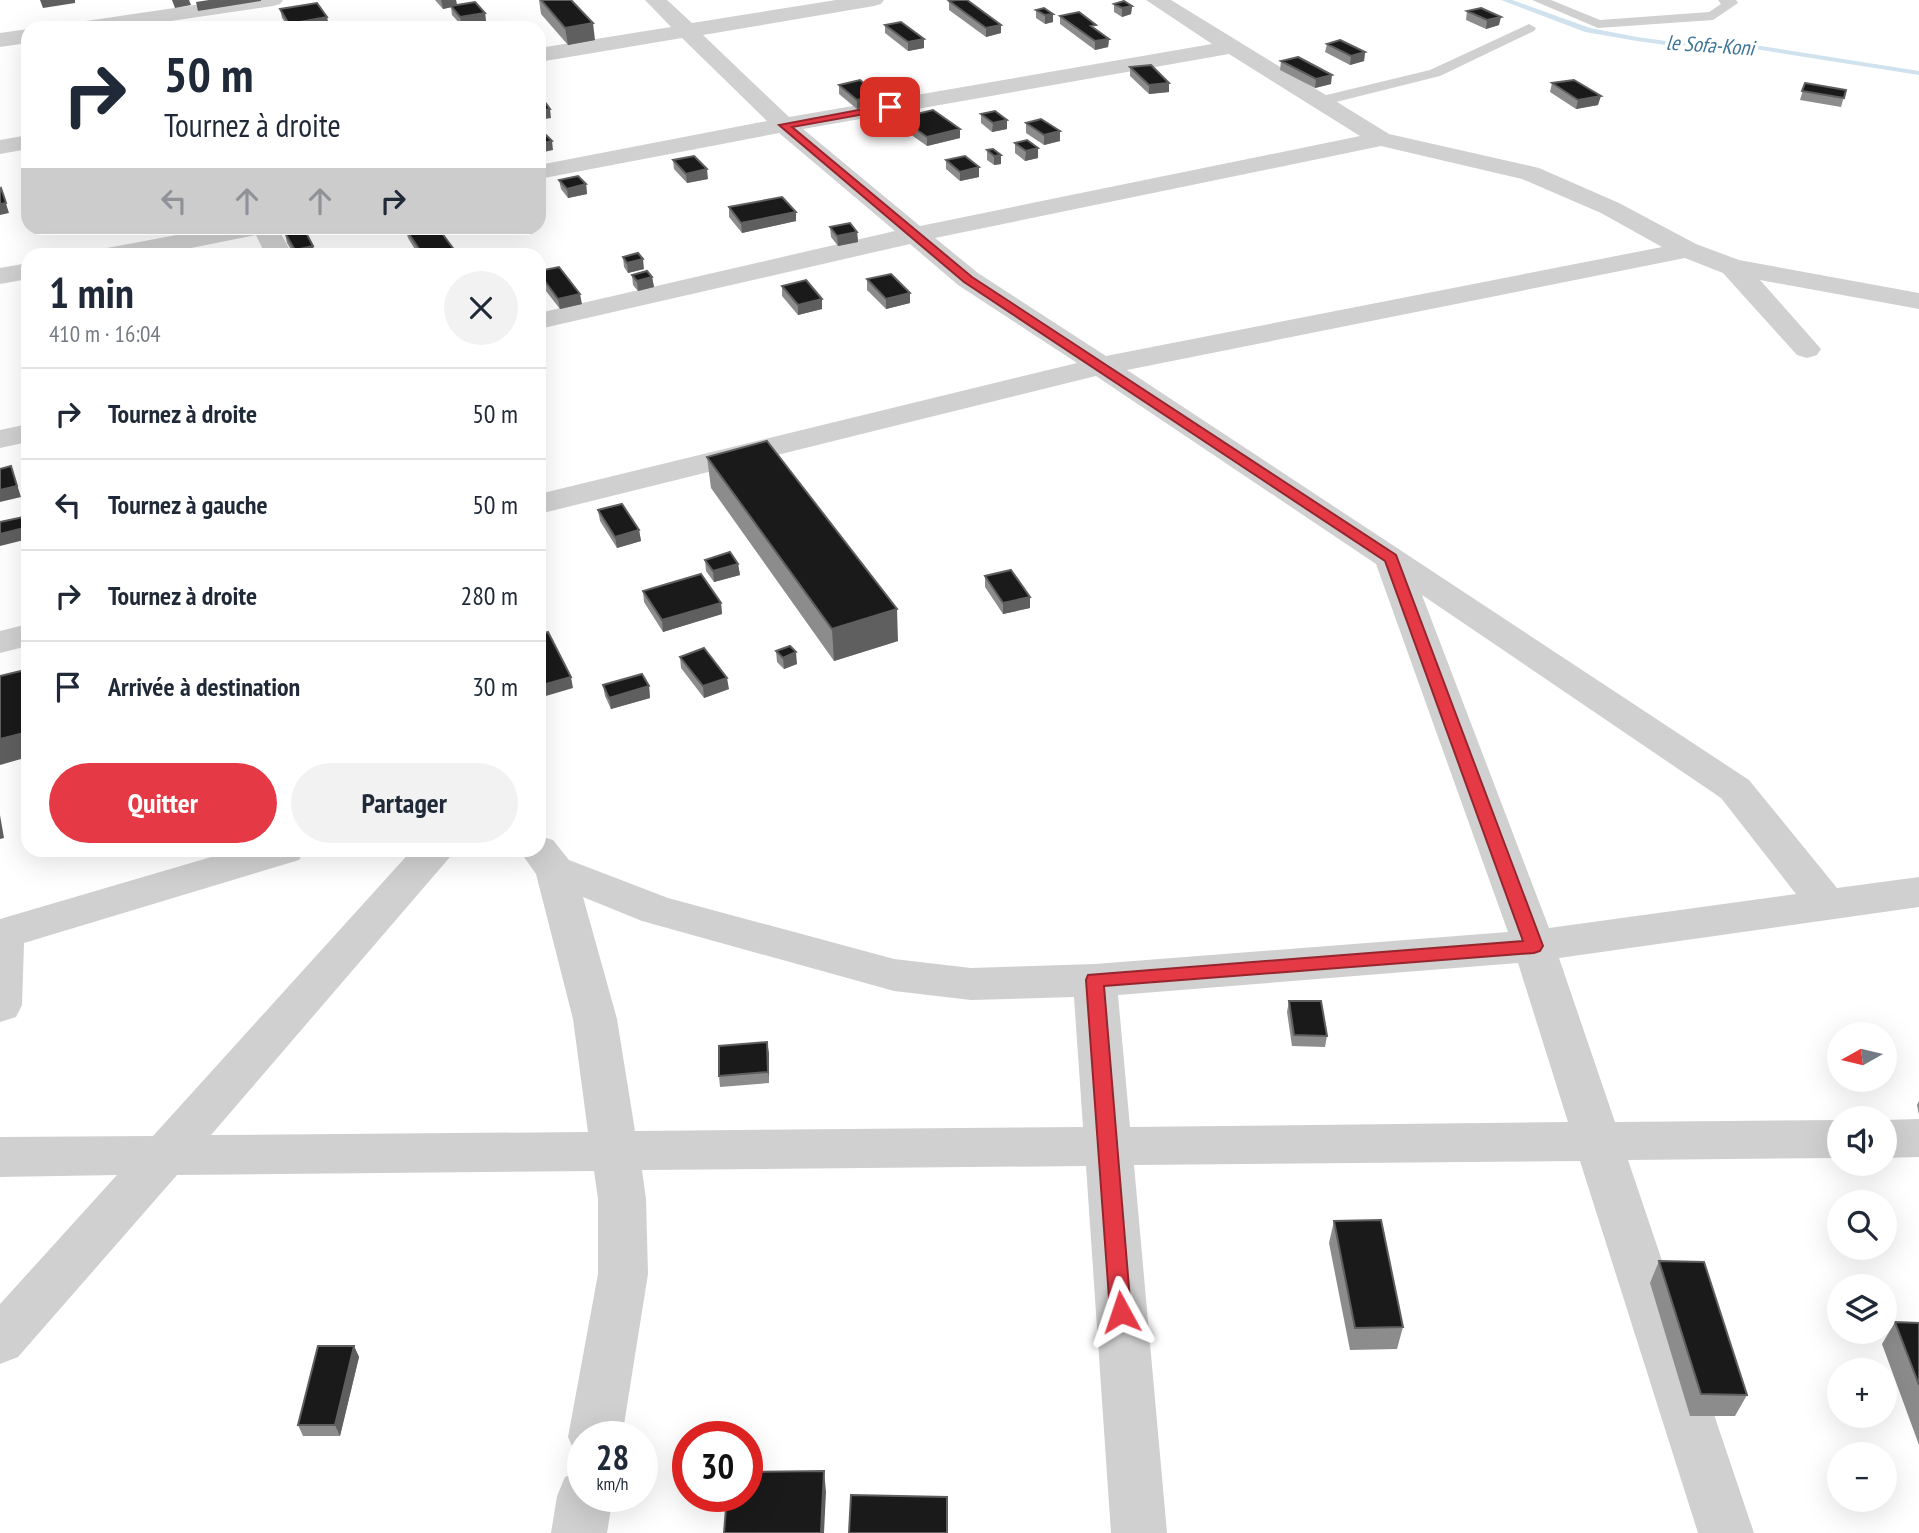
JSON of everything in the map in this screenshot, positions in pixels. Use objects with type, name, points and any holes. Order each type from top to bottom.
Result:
[{"type":"street","points":[[122,21],[273,0]]},
{"type":"street","points":[[655,0],[784,125],[968,279],[1735,789],[1827,905]]},
{"type":"street","points":[[546,54],[874,0]]},
{"type":"street","points":[[1156,0],[1381,139],[1530,173],[1610,208],[1687,250],[1733,267],[1919,300]]},
{"type":"street","points":[[0,40],[21,37]]},
{"type":"street","points":[[546,171],[784,125],[1233,47]]},
{"type":"street","points":[[546,319],[913,235],[1381,139]]},
{"type":"street","points":[[0,147],[21,143]]},
{"type":"street","points":[[148,248],[216,235]]},
{"type":"street","points":[[546,502],[1102,366],[1687,250]]},
{"type":"street","points":[[1733,267],[1807,349]]},
{"type":"street","points":[[0,276],[21,272]]},
{"type":"street","points":[[0,439],[21,434]]},
{"type":"street","points":[[1391,558],[1534,946],[1726,1533]]},
{"type":"street","points":[[0,642],[21,637]]},
{"type":"street","points":[[0,1005],[1,934],[261,857]]},
{"type":"street","points":[[0,1341],[430,857]]},
{"type":"street","points":[[547,860],[657,911],[894,975],[971,984],[1095,980],[1534,946],[1827,905],[1916,898]]},
{"type":"street","points":[[547,860],[596,1019],[622,1199],[623,1274],[599,1421]]},
{"type":"street","points":[[1095,980],[1139,1533]]},
{"type":"street","points":[[1897,1139],[1919,1138]]},
{"type":"street","points":[[0,1157],[1827,1139]]},
{"type":"street","points":[[579,1533],[583,1512]]},
{"type":"lane","points":[[1539,0],[1598,24],[1713,16],[1731,3],[1725,0]]},
{"type":"lane","points":[[1320,101],[1435,73],[1529,28]]},
{"type":"building","points":[[541,0],[571,0],[593,23],[565,28]]},
{"type":"building","points":[[967,0],[1001,25],[986,28],[949,1]]},
{"type":"building","points":[[1124,1],[1132,6],[1122,8],[1114,4]]},
{"type":"building","points":[[475,2],[485,13],[460,17],[451,6]]},
{"type":"building","points":[[317,3],[327,17],[287,21],[280,9]]},
{"type":"building","points":[[1044,8],[1053,14],[1045,15],[1036,10]]},
{"type":"building","points":[[1481,8],[1501,17],[1487,20],[1467,11]]},
{"type":"building","points":[[1079,12],[1096,25],[1091,26],[1109,39],[1095,41],[1060,16]]},
{"type":"building","points":[[901,22],[924,39],[908,42],[885,25]]},
{"type":"building","points":[[1340,40],[1365,52],[1351,56],[1327,44]]},
{"type":"building","points":[[1298,57],[1332,75],[1316,79],[1281,61]]},
{"type":"building","points":[[1151,65],[1169,83],[1149,85],[1130,67]]},
{"type":"building","points":[[860,80],[878,95],[857,100],[839,85]]},
{"type":"building","points":[[1574,80],[1601,96],[1578,100],[1552,83]]},
{"type":"building","points":[[1805,83],[1846,90],[1844,98],[1802,91]]},
{"type":"building","points":[[933,110],[960,129],[927,137],[900,118]]},
{"type":"building","points":[[995,111],[1007,120],[993,123],[981,114]]},
{"type":"building","points":[[1041,119],[1060,131],[1044,135],[1026,123]]},
{"type":"building","points":[[1027,140],[1038,148],[1026,151],[1015,143]]},
{"type":"building","points":[[993,149],[1001,155],[994,156],[987,150]]},
{"type":"building","points":[[694,156],[707,169],[686,174],[673,160]]},
{"type":"building","points":[[965,156],[979,167],[960,172],[946,160]]},
{"type":"building","points":[[578,176],[586,184],[567,189],[559,180]]},
{"type":"building","points":[[0,189],[6,203],[0,204]]},
{"type":"building","points":[[782,197],[796,212],[741,223],[729,207]]},
{"type":"building","points":[[850,223],[857,232],[837,236],[830,227]]},
{"type":"building","points":[[286,235],[307,235],[313,246],[304,248],[294,248]]},
{"type":"building","points":[[410,235],[443,235],[453,248],[419,248]]},
{"type":"building","points":[[638,253],[643,259],[627,263],[623,257]]},
{"type":"building","points":[[559,267],[580,294],[558,299],[546,283],[546,270]]},
{"type":"building","points":[[647,271],[652,277],[637,281],[632,275]]},
{"type":"building","points":[[891,274],[910,293],[886,299],[867,279]]},
{"type":"building","points":[[806,280],[822,299],[798,305],[782,286]]},
{"type":"building","points":[[767,441],[897,609],[832,629],[707,457]]},
{"type":"building","points":[[11,466],[17,486],[0,490],[0,469]]},
{"type":"building","points":[[622,504],[639,530],[615,537],[598,510]]},
{"type":"building","points":[[21,518],[21,529],[0,534],[0,522]]},
{"type":"building","points":[[730,552],[738,564],[713,571],[705,560]]},
{"type":"building","points":[[1011,570],[1030,597],[1003,603],[985,576]]},
{"type":"building","points":[[701,574],[721,603],[662,620],[643,591]]},
{"type":"building","points":[[546,633],[571,677],[546,684]]},
{"type":"building","points":[[790,646],[796,652],[783,658],[776,651]]},
{"type":"building","points":[[704,648],[727,678],[703,686],[680,657]]},
{"type":"building","points":[[21,671],[21,734],[0,739],[0,676]]},
{"type":"building","points":[[642,674],[649,686],[609,698],[603,685]]},
{"type":"building","points":[[1289,1001],[1321,1001],[1327,1036],[1294,1035]]},
{"type":"building","points":[[767,1042],[768,1072],[719,1076],[719,1046]]},
{"type":"building","points":[[1381,1220],[1403,1327],[1355,1328],[1334,1221]]},
{"type":"building","points":[[1659,1261],[1704,1262],[1747,1395],[1701,1394]]},
{"type":"building","points":[[1897,1322],[1919,1323],[1919,1385],[1897,1327]]},
{"type":"building","points":[[318,1346],[354,1346],[335,1425],[298,1425]]},
{"type":"building","points":[[824,1471],[821,1533],[724,1533],[726,1512],[763,1512],[763,1472]]},
{"type":"building","points":[[851,1495],[947,1497],[947,1533],[849,1533]]},
{"type":"waterway","name":"le Sofa-Koni","points":[[1505,0],[1588,30],[1637,39],[1688,46],[1755,47],[1919,73]]},
{"type":"route","points":[[890,107],[784,125],[968,279],[1391,558],[1534,946],[1095,980],[1121,1312]]}]
